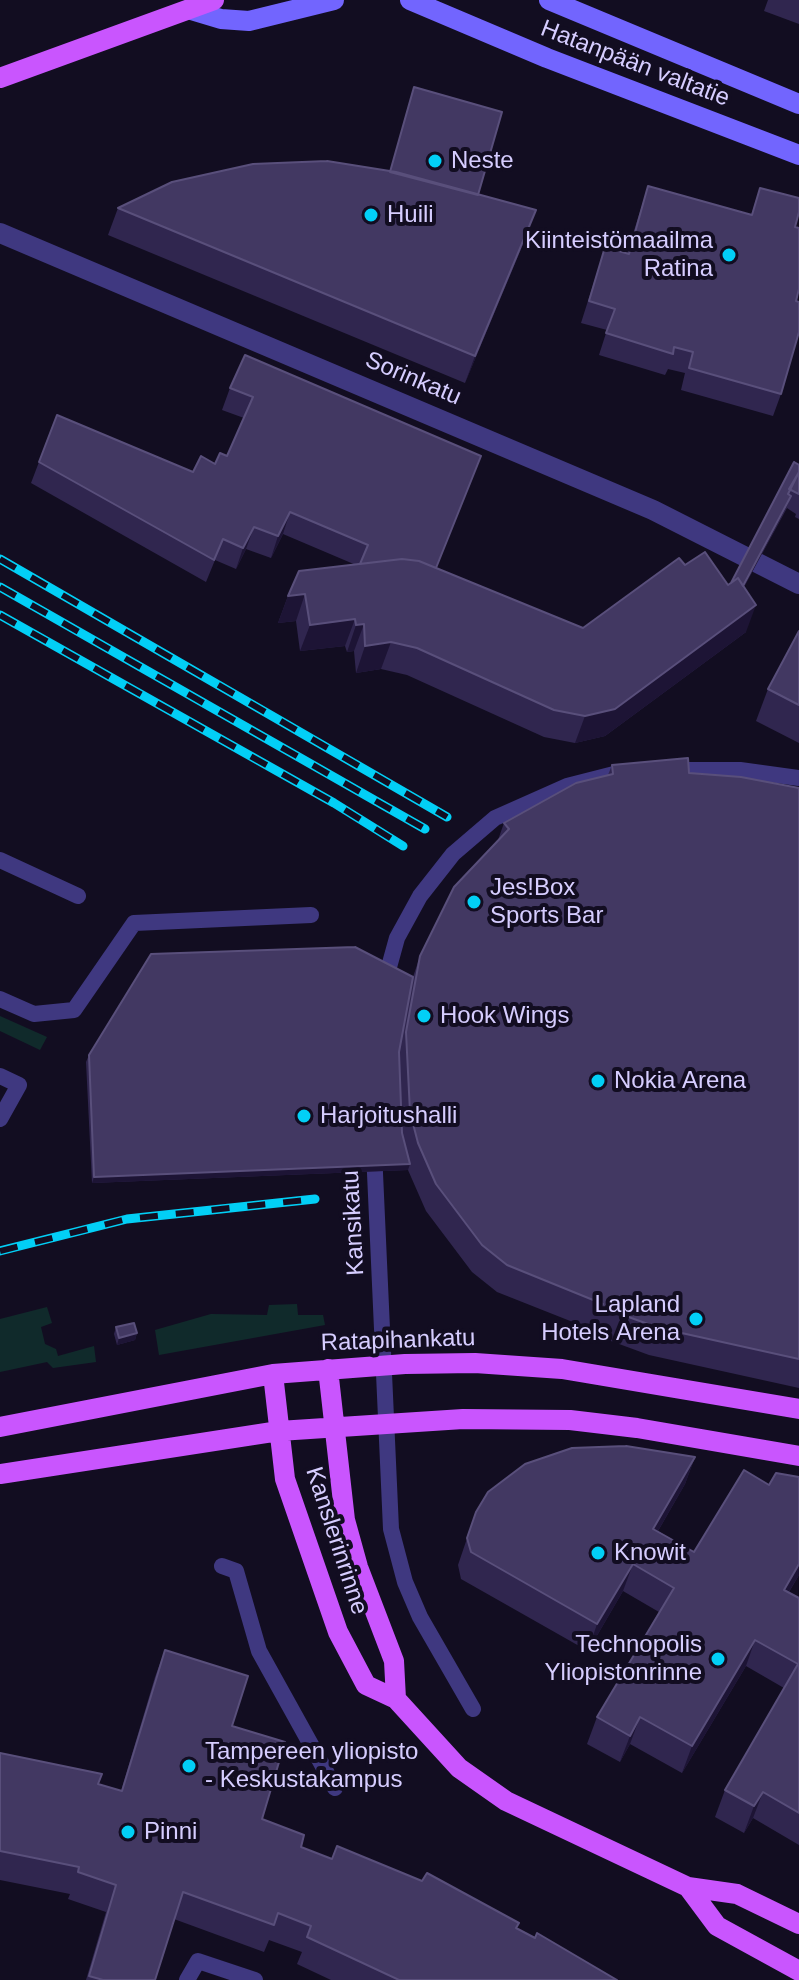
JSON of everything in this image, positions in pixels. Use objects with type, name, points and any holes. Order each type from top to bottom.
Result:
[{"type":"main road","points":[[0,78],[214,0]]},
{"type":"main road","points":[[191,10],[221,19],[249,21],[334,0]]},
{"type":"main road","name":"Hatanpään valtatie","points":[[410,0],[560,63],[799,155]]},
{"type":"main road","name":"Hatanpään valtatie","points":[[549,0],[799,104]]},
{"type":"main road","name":"Ratapihankatu","points":[[0,1427],[273,1374],[405,1364],[519,1365],[639,1379],[799,1409]]},
{"type":"main road","name":"Kanslerinrinne","points":[[328,1369],[345,1520],[358,1567],[394,1661],[396,1699]]},
{"type":"main road","name":"Kanslerinrinne","points":[[273,1374],[285,1479],[338,1632],[366,1685],[396,1699],[451,1760],[488,1790],[688,1887],[737,1894],[799,1924]]},
{"type":"main road","points":[[0,1474],[279,1431],[463,1419],[570,1420],[711,1439],[799,1456]]},
{"type":"main road","name":"Kanslerinrinne","points":[[688,1887],[717,1926],[799,1971]]},
{"type":"street","name":"Sorinkatu","points":[[0,233],[653,510],[799,584]]},
{"type":"lane","points":[[378,1006],[397,938],[420,896],[453,854],[495,818],[567,786],[640,772],[740,770],[799,778]]},
{"type":"lane","points":[[0,860],[78,896]]},
{"type":"lane","points":[[0,999],[34,1014],[74,1010],[134,923],[311,915]]},
{"type":"lane","points":[[0,1076],[19,1085],[0,1119]]},
{"type":"lane","name":"Kansikatu","points":[[374,1136],[391,1529],[415,1605],[451,1676],[473,1709]]},
{"type":"lane","points":[[222,1566],[236,1571],[259,1651],[335,1788]]},
{"type":"lane","points":[[187,1980],[198,1961],[255,1980]]},
{"type":"green space","points":[[0,1016],[47,1037],[40,1050],[0,1031]]},
{"type":"green space","points":[[297,1304],[298,1315],[323,1315],[325,1325],[159,1355],[155,1330],[211,1314],[267,1315],[269,1305]]},
{"type":"green space","points":[[47,1307],[52,1323],[41,1327],[45,1344],[56,1349],[58,1356],[94,1346],[96,1362],[53,1368],[47,1362],[0,1372],[0,1319]]},
{"type":"building","points":[[414,87],[502,112],[478,195],[390,172]]},
{"type":"building","points":[[327,161],[396,172],[536,210],[475,356],[118,208],[172,182],[253,164]]},
{"type":"building","points":[[648,186],[752,215],[760,188],[799,198],[795,227],[799,228],[799,289],[796,301],[799,302],[799,332],[781,394],[689,368],[693,352],[674,347],[673,354],[606,333],[615,309],[589,301],[605,247],[629,254]]},
{"type":"building","points":[[245,355],[481,456],[436,568],[419,561],[402,559],[360,564],[368,545],[290,512],[278,536],[254,527],[243,548],[223,539],[214,560],[39,462],[57,415],[193,472],[201,456],[215,464],[220,453],[227,456],[253,397],[230,388]]},
{"type":"building","points":[[794,462],[799,465],[799,472],[788,494],[791,496],[743,586],[738,578],[731,583]]},
{"type":"building","points":[[799,472],[799,494],[789,489]]},
{"type":"building","points":[[705,552],[728,585],[738,578],[756,605],[615,709],[585,716],[554,710],[417,648],[391,642],[365,646],[364,624],[356,625],[355,619],[310,625],[305,594],[288,596],[299,571],[402,559],[419,561],[583,628],[679,558],[685,565]]},
{"type":"building","points":[[799,631],[799,705],[768,689]]},
{"type":"building","name":"Nokia Arena","points":[[688,758],[689,773],[741,777],[799,788],[799,1359],[659,1328],[601,1307],[603,1304],[507,1265],[482,1245],[436,1184],[418,1143],[410,1112],[406,1032],[420,956],[454,887],[509,829],[504,823],[576,783],[613,774],[612,765]]},
{"type":"building","name":"Harjoitushalli","points":[[355,947],[413,977],[399,1052],[402,1133],[410,1164],[94,1177],[89,1055],[151,954]]},
{"type":"building","points":[[134,1323],[137,1333],[119,1338],[116,1327]]},
{"type":"building","name":"Technopolis Yliopistonrinne","points":[[626,1446],[695,1457],[653,1529],[694,1552],[744,1470],[769,1485],[776,1473],[799,1477],[799,1564],[784,1590],[799,1598],[799,1813],[763,1792],[754,1806],[725,1790],[798,1664],[755,1640],[692,1746],[640,1717],[630,1736],[597,1717],[674,1588],[633,1564],[597,1624],[471,1552],[467,1538],[476,1512],[488,1492],[525,1464],[572,1448]]},
{"type":"building","name":"Pinni","points":[[165,1650],[248,1676],[232,1726],[285,1742],[262,1819],[304,1835],[301,1847],[332,1859],[337,1846],[422,1881],[427,1873],[519,1923],[516,1928],[535,1938],[537,1933],[617,1980],[399,1980],[307,1937],[311,1926],[278,1913],[274,1925],[183,1892],[155,1980],[103,1980],[89,1976],[116,1885],[78,1872],[79,1867],[0,1851],[0,1753],[102,1774],[98,1784],[122,1791]]},
{"type":"railway","points":[[0,559],[447,817]]},
{"type":"railway","points":[[0,587],[425,829]]},
{"type":"railway","points":[[0,615],[334,803],[403,846]]},
{"type":"railway","points":[[0,1251],[127,1219],[315,1199]]},
{"type":"place","name":"Neste","points":[[435,161]]},
{"type":"place","name":"Huili","points":[[371,215]]},
{"type":"place","name":"Kiinteistömaailma Ratina","points":[[729,255]]},
{"type":"place","name":"Jes!Box Sports Bar","points":[[474,902]]},
{"type":"place","name":"Hook Wings","points":[[424,1016]]},
{"type":"place","name":"Nokia Arena","points":[[598,1081]]},
{"type":"place","name":"Harjoitushalli","points":[[304,1116]]},
{"type":"place","name":"Lapland Hotels Arena","points":[[696,1319]]},
{"type":"place","name":"Knowit","points":[[598,1553]]},
{"type":"place","name":"Technopolis Yliopistonrinne","points":[[718,1659]]},
{"type":"place","name":"Tampereen yliopisto - Keskustakampus","points":[[189,1766]]},
{"type":"place","name":"Pinni","points":[[128,1832]]}]
